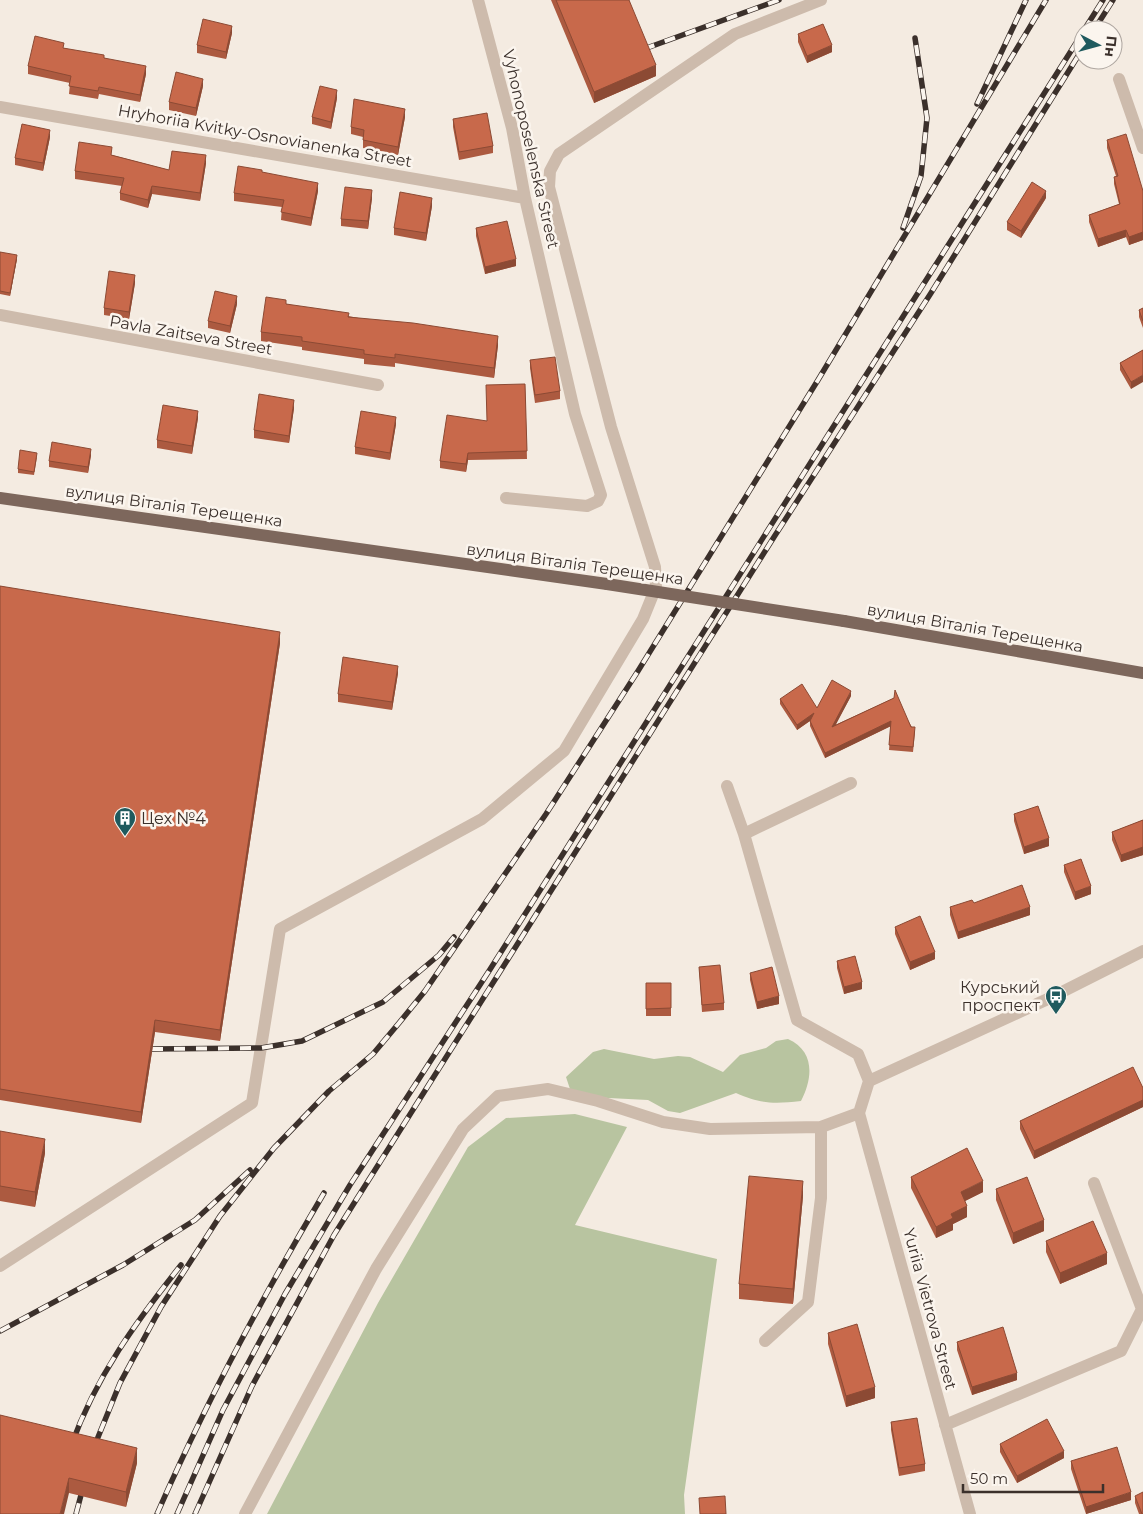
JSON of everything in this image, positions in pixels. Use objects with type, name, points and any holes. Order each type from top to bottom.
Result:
[{"type":"main road","name":"вулиця Віталія Терещенка","points":[[0,498],[607,584],[844,621],[1143,673]]},
{"type":"street","name":"Vyhonoposelenska Street","points":[[478,0],[512,128],[525,198],[575,414],[601,495],[598,501],[587,506],[506,498]]},
{"type":"street","points":[[0,1266],[252,1103],[280,930],[482,819],[564,751],[643,619],[656,587],[655,567],[611,427],[549,188],[550,171],[559,154],[735,34],[821,0]]},
{"type":"street","points":[[1119,79],[1143,148]]},
{"type":"street","name":"Hryhoriia Kvitky-Osnovianenka Street","points":[[0,106],[525,198]]},
{"type":"street","name":"Pavla Zaitseva Street","points":[[0,315],[378,385]]},
{"type":"street","points":[[744,834],[851,783]]},
{"type":"street","points":[[245,1514],[376,1269],[463,1129],[498,1096],[548,1089],[598,1100],[664,1122],[710,1130],[820,1127],[859,1113],[869,1081],[858,1054],[797,1020],[744,834],[727,786]]},
{"type":"street","points":[[869,1081],[1050,998],[1143,951]]},
{"type":"street","name":"Yuriia Vietrova Street","points":[[859,1113],[970,1514]]},
{"type":"street","points":[[765,1342],[808,1302],[822,1198],[820,1127]]},
{"type":"street","points":[[945,1425],[1121,1352],[1142,1309],[1094,1183]]},
{"type":"green space","points":[[788,1039],[797,1044],[803,1051],[809,1066],[808,1083],[801,1101],[768,1102],[736,1093],[680,1113],[668,1111],[648,1100],[589,1097],[570,1089],[566,1077],[593,1052],[604,1049],[654,1059],[678,1056],[690,1057],[723,1072],[740,1055],[766,1048],[776,1041]]},
{"type":"green space","points":[[575,1114],[627,1127],[575,1225],[717,1259],[684,1495],[685,1514],[267,1514],[378,1303],[468,1147],[506,1118]]},
{"type":"building","points":[[556,0],[629,0],[656,65],[594,92]]},
{"type":"building","points":[[203,19],[232,26],[226,52],[197,45]]},
{"type":"building","points":[[823,24],[832,45],[807,56],[798,34]]},
{"type":"building","points":[[35,36],[64,43],[63,48],[104,55],[104,58],[146,66],[140,95],[99,87],[98,91],[69,86],[71,76],[28,66]]},
{"type":"building","points":[[176,72],[203,79],[196,108],[169,102]]},
{"type":"building","points":[[320,86],[337,90],[331,122],[312,117]]},
{"type":"building","points":[[354,99],[405,109],[398,147],[363,140],[364,130],[351,127]]},
{"type":"building","points":[[487,113],[493,146],[459,152],[453,119]]},
{"type":"building","points":[[22,124],[50,130],[43,163],[15,158]]},
{"type":"building","points":[[1126,134],[1143,191],[1143,232],[1129,237],[1126,230],[1098,239],[1089,215],[1120,204],[1114,177],[1118,176],[1107,140]]},
{"type":"building","points":[[79,142],[112,147],[111,155],[169,170],[172,151],[206,155],[200,193],[152,186],[148,200],[120,193],[124,178],[75,171]]},
{"type":"building","points":[[238,166],[318,183],[311,218],[281,212],[284,200],[234,193]]},
{"type":"building","points":[[1032,182],[1046,191],[1021,231],[1007,222]]},
{"type":"building","points":[[345,187],[372,190],[368,221],[341,219]]},
{"type":"building","points":[[400,192],[432,198],[426,233],[394,228]]},
{"type":"building","points":[[507,221],[516,259],[485,267],[476,228]]},
{"type":"building","points":[[0,252],[17,255],[10,293],[0,291]]},
{"type":"building","points":[[109,271],[135,275],[129,312],[104,308]]},
{"type":"building","points":[[215,291],[237,296],[230,326],[208,321]]},
{"type":"building","points":[[266,297],[286,300],[286,304],[349,313],[348,317],[413,323],[498,336],[494,368],[395,354],[395,358],[364,354],[364,350],[302,341],[302,337],[261,332]]},
{"type":"building","points":[[1143,308],[1143,321],[1139,310]]},
{"type":"building","points":[[1143,350],[1143,375],[1131,382],[1120,363]]},
{"type":"building","points":[[555,357],[560,391],[535,395],[530,360]]},
{"type":"building","points":[[525,384],[527,451],[468,453],[466,464],[440,461],[447,415],[487,421],[486,385]]},
{"type":"building","points":[[259,394],[294,400],[289,436],[254,430]]},
{"type":"building","points":[[163,405],[198,411],[192,446],[157,440]]},
{"type":"building","points":[[361,411],[396,417],[390,453],[355,447]]},
{"type":"building","points":[[52,442],[91,449],[88,467],[49,461]]},
{"type":"building","points":[[20,450],[37,453],[34,472],[18,469]]},
{"type":"building","name":"Цех №4","points":[[0,586],[280,632],[220,1030],[155,1020],[141,1112],[0,1089]]},
{"type":"building","points":[[343,657],[398,666],[392,702],[338,694]]},
{"type":"building","points":[[832,680],[851,691],[832,727],[894,698],[895,690],[911,727],[915,727],[913,747],[889,745],[891,721],[825,753],[810,721],[814,713],[797,725],[780,699],[802,684],[817,708]]},
{"type":"building","points":[[1038,806],[1049,838],[1024,847],[1014,814]]},
{"type":"building","points":[[1143,820],[1143,847],[1121,855],[1112,832]]},
{"type":"building","points":[[1081,859],[1091,886],[1075,892],[1064,865]]},
{"type":"building","points":[[1022,885],[1030,907],[958,932],[950,907],[972,900],[974,903]]},
{"type":"building","points":[[920,916],[935,952],[910,962],[895,927]]},
{"type":"building","points":[[855,956],[862,982],[844,987],[837,961]]},
{"type":"building","points":[[720,965],[724,1003],[702,1005],[699,967]]},
{"type":"building","points":[[772,967],[779,996],[757,1002],[750,973]]},
{"type":"building","points":[[646,983],[671,983],[671,1008],[646,1009]]},
{"type":"building","points":[[1133,1067],[1143,1088],[1143,1100],[1034,1151],[1020,1121]]},
{"type":"building","points":[[0,1131],[45,1139],[35,1192],[0,1186]]},
{"type":"building","points":[[967,1148],[983,1181],[961,1192],[967,1206],[951,1214],[953,1218],[936,1227],[911,1177]]},
{"type":"building","points":[[749,1176],[803,1181],[793,1289],[739,1284]]},
{"type":"building","points":[[1027,1177],[1044,1220],[1013,1233],[996,1189]]},
{"type":"building","points":[[1093,1221],[1107,1253],[1060,1273],[1046,1241]]},
{"type":"building","points":[[857,1324],[875,1387],[846,1396],[828,1333]]},
{"type":"building","points":[[1003,1327],[1017,1373],[972,1387],[957,1342]]},
{"type":"building","points":[[0,1415],[137,1448],[126,1492],[69,1478],[60,1514],[0,1514]]},
{"type":"building","points":[[917,1418],[925,1464],[899,1468],[891,1422]]},
{"type":"building","points":[[1047,1419],[1064,1451],[1017,1476],[1000,1444]]},
{"type":"building","points":[[1117,1447],[1131,1492],[1086,1507],[1071,1461]]},
{"type":"building","points":[[1143,1492],[1143,1514],[1142,1514],[1135,1496]]},
{"type":"building","points":[[725,1496],[726,1514],[700,1514],[699,1498]]},
{"type":"railway","points":[[644,49],[779,0]]},
{"type":"railway","points":[[977,104],[1026,0]]},
{"type":"railway","points":[[92,1452],[120,1383],[161,1307],[220,1216],[274,1148],[329,1091],[373,1054],[425,991],[546,814],[638,671],[818,380],[1046,0]]},
{"type":"railway","points":[[1090,20],[1103,0]]},
{"type":"railway","points":[[1100,20],[1113,0]]},
{"type":"railway","points":[[903,228],[921,176],[927,118],[915,38]]},
{"type":"railway","points":[[177,1514],[223,1410],[285,1294],[350,1185],[489,971],[1073,48]]},
{"type":"railway","points":[[195,1514],[252,1386],[334,1235],[774,537],[931,293],[1073,64]]},
{"type":"railway","points":[[152,1049],[261,1048],[302,1041],[383,1002],[439,955],[454,937]]},
{"type":"railway","points":[[0,1331],[123,1265],[195,1220],[250,1170]]},
{"type":"railway","points":[[157,1514],[175,1473],[236,1351],[324,1193]]},
{"type":"railway","points":[[71,1446],[92,1396],[118,1351],[148,1307],[181,1265]]},
{"type":"railway","points":[[76,1514],[81,1495]]},
{"type":"place","name":"Цех №4","points":[[125,837]]},
{"type":"place","name":"Курський проспект","points":[[1056,1015]]}]
